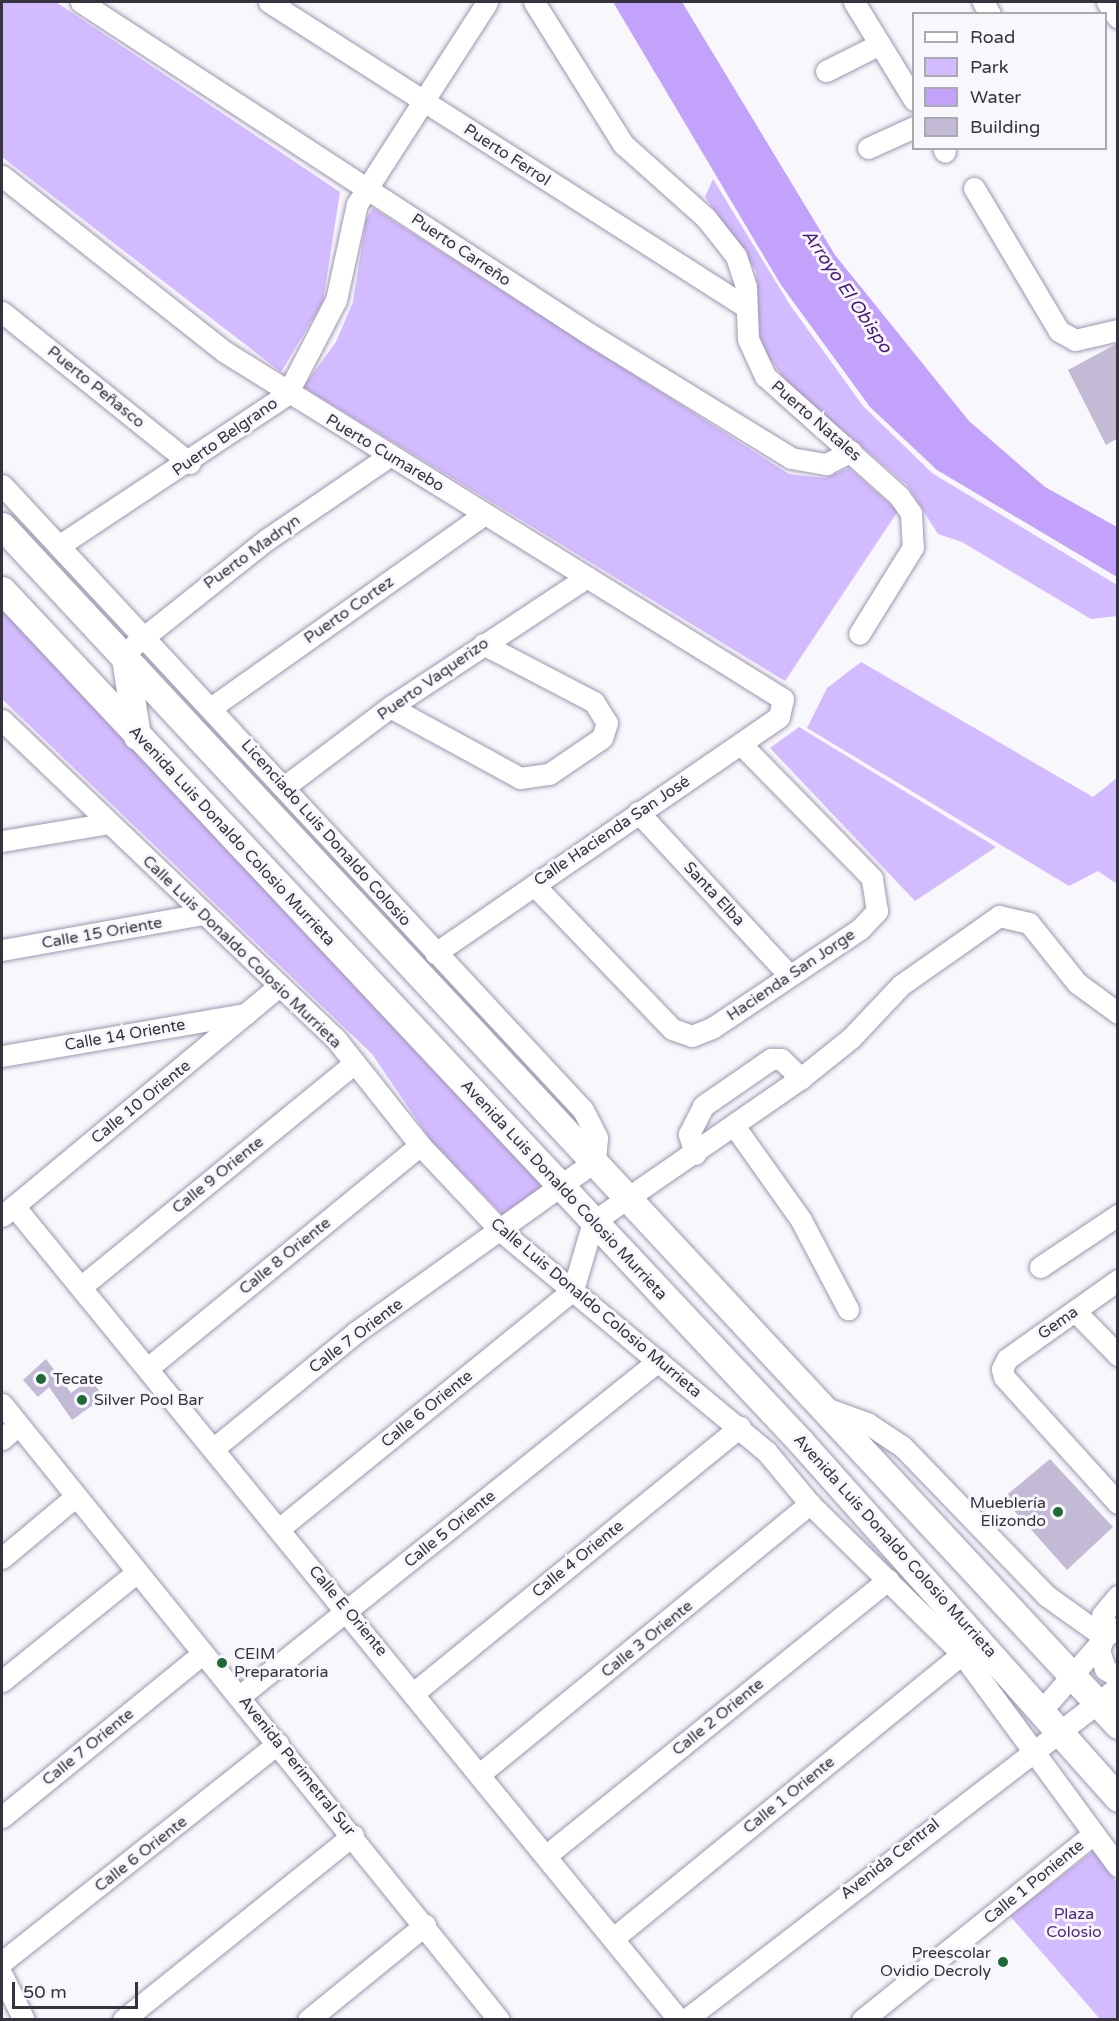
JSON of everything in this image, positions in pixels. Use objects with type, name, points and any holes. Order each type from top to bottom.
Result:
[{"type":"main road","points":[[2,526],[128,666],[184,720],[1072,1673],[1108,1696],[1118,1725]]},
{"type":"main road","name":"Avenida Luis Donaldo Colosio Murrieta","points":[[2,590],[560,1188],[800,1441],[1118,1798]]},
{"type":"main road","points":[[92,688],[113,692],[128,666]]},
{"type":"main road","points":[[128,666],[143,742]]},
{"type":"main road","points":[[143,742],[149,717],[167,714],[184,720]]},
{"type":"street","name":"Puerto Carreño","points":[[81,2],[658,378],[791,458],[826,464],[850,451]]},
{"type":"street","name":"Puerto Ferrol","points":[[269,2],[746,308]]},
{"type":"street","name":"Puerto Natales","points":[[534,2],[623,144],[706,218],[736,256],[746,308],[748,339],[765,376],[899,496],[914,531],[903,568],[859,634]]},
{"type":"street","points":[[854,2],[912,97]]},
{"type":"street","points":[[1107,2],[1118,20]]},
{"type":"street","name":"Puerto Belgrano","points":[[60,545],[190,463],[287,393],[336,300],[350,229],[368,187],[424,103],[477,5]]},
{"type":"street","points":[[826,71],[880,44]]},
{"type":"street","points":[[868,148],[912,128]]},
{"type":"street","name":"Puerto Cumarebo","points":[[2,176],[225,352],[389,456],[779,694],[784,705]]},
{"type":"street","points":[[974,188],[1059,331],[1075,339],[1094,339],[1118,330]]},
{"type":"street","name":"Puerto Peñasco","points":[[2,312],[190,463]]},
{"type":"street","name":"Puerto Madryn","points":[[128,666],[142,633],[389,456]]},
{"type":"street","name":"Licenciado Luis Donaldo Colosio","points":[[2,485],[212,707],[435,953],[583,1110],[597,1138],[595,1161]]},
{"type":"street","name":"Puerto Cortez","points":[[212,707],[486,514]]},
{"type":"street","name":"Puerto Vaquerizo","points":[[284,787],[390,707],[588,577]]},
{"type":"street","points":[[390,707],[520,778],[549,774],[602,738],[607,723],[594,702],[483,644]]},
{"type":"street","name":"Calle Hacienda San José","points":[[435,953],[779,717],[784,705]]},
{"type":"street","name":"Calle Luis Donaldo Colosio Murrieta","points":[[7,730],[110,823],[202,914],[335,1038],[420,1145],[502,1232],[740,1427],[810,1504],[962,1654],[1118,1866]]},
{"type":"street","name":"Hacienda San Jorge","points":[[534,885],[672,1029],[692,1036],[712,1028],[869,922],[878,901],[872,878],[741,744]]},
{"type":"street","name":"Santa Elba","points":[[638,812],[789,975]]},
{"type":"street","points":[[2,841],[110,823]]},
{"type":"street","name":"Calle 15 Oriente","points":[[2,950],[202,914]]},
{"type":"street","points":[[573,1290],[593,1222],[627,1195],[695,1154],[801,1078],[851,1038],[901,985],[1005,915],[1029,923],[1077,983],[1118,1013]]},
{"type":"street","name":"Calle 10 Oriente","points":[[8,1211],[279,986]]},
{"type":"street","name":"Calle 14 Oriente","points":[[2,1056],[248,1014]]},
{"type":"street","points":[[695,1154],[689,1134],[702,1106],[771,1059],[781,1059],[801,1078]]},
{"type":"street","name":"Calle 9 Oriente","points":[[82,1286],[354,1063]]},
{"type":"street","points":[[735,1126],[801,1220],[848,1309]]},
{"type":"street","name":"Calle 8 Oriente","points":[[149,1366],[420,1145]]},
{"type":"street","points":[[560,1188],[595,1161]]},
{"type":"street","name":"Calle 7 Oriente","points":[[215,1448],[355,1333],[502,1232],[560,1188]]},
{"type":"street","name":"Calle E Oriente","points":[[8,1211],[82,1286],[149,1366],[348,1612],[416,1691],[616,1936],[679,2019]]},
{"type":"street","points":[[1040,1267],[1118,1215]]},
{"type":"street","name":"Gema","points":[[1118,1280],[1006,1359],[1002,1369],[1004,1377],[1118,1503]]},
{"type":"street","name":"Calle 6 Oriente","points":[[280,1527],[573,1290]]},
{"type":"street","points":[[1075,1311],[1118,1355]]},
{"type":"street","name":"Calle 5 Oriente","points":[[240,1696],[348,1612],[658,1361]]},
{"type":"street","name":"Avenida Perimetral Sur","points":[[2,1404],[75,1497],[353,1835],[497,2019]]},
{"type":"street","points":[[825,1408],[867,1423],[903,1448],[1047,1596],[1108,1635]]},
{"type":"street","points":[[2,1439],[18,1425]]},
{"type":"street","name":"Calle 4 Oriente","points":[[416,1691],[740,1427]]},
{"type":"street","points":[[2,1558],[75,1497]]},
{"type":"street","name":"Calle 3 Oriente","points":[[482,1772],[810,1504]]},
{"type":"street","points":[[2,1681],[137,1572]]},
{"type":"street","name":"Calle 2 Oriente","points":[[548,1854],[888,1580]]},
{"type":"street","points":[[1118,1596],[1102,1616],[1108,1635],[1101,1663],[1118,1677]]},
{"type":"street","points":[[1041,1710],[1108,1635]]},
{"type":"street","name":"Calle 7 Oriente","points":[[2,1817],[203,1653]]},
{"type":"street","name":"Calle 1 Oriente","points":[[616,1936],[962,1654]]},
{"type":"street","name":"Avenida Central","points":[[685,2019],[1032,1749],[1108,1696]]},
{"type":"street","name":"Calle 6 Oriente","points":[[2,1962],[278,1743]]},
{"type":"street","name":"Calle 1 Poniente","points":[[862,2019],[1094,1834]]},
{"type":"street","points":[[123,2019],[353,1835]]},
{"type":"street","points":[[308,2019],[425,1925]]},
{"type":"street","points":[[2,1975],[24,2019]]},
{"type":"green space","points":[[2,2],[56,2],[340,192],[323,302],[281,372],[2,157]]},
{"type":"green space","points":[[713,179],[790,305],[863,406],[932,473],[1117,585],[1117,616],[1091,619],[962,542],[938,534],[907,485],[788,384],[760,345],[756,271],[705,197]]},
{"type":"green space","points":[[373,208],[789,474],[825,478],[849,468],[898,511],[785,681],[303,387],[336,342],[353,302],[366,219]]},
{"type":"green space","points":[[2,601],[544,1186],[510,1222],[432,1142],[372,1054],[2,699]]},
{"type":"green space","points":[[861,662],[1093,797],[1117,778],[1117,884],[1098,871],[1069,886],[807,728],[827,688]]},
{"type":"green space","points":[[799,727],[996,847],[915,901],[770,748]]},
{"type":"green space","name":"Plaza Colosio","points":[[1094,1851],[1117,1883],[1117,2019],[1100,2019],[1010,1916]]},
{"type":"water","name":"Arroyo El Obispo","points":[[613,2],[682,2],[835,255],[969,421],[1045,487],[1117,527],[1117,577],[937,470],[870,407],[781,285]]},
{"type":"building","points":[[1118,343],[1118,438],[1106,445],[1068,370]]},
{"type":"building","points":[[46,1359],[71,1393],[90,1379],[104,1397],[72,1420],[49,1387],[38,1397],[23,1380]]},
{"type":"building","name":"Mueblería Elizondo","points":[[1050,1459],[1113,1527],[1067,1570],[1003,1498]]},
{"type":"place","name":"Tecate","points":[[41,1379]]},
{"type":"place","name":"Silver Pool Bar","points":[[82,1400]]},
{"type":"place","name":"Mueblería Elizondo","points":[[1058,1512]]},
{"type":"place","name":"CEIM Preparatoria","points":[[222,1663]]},
{"type":"place","name":"Preescolar Ovidio Decroly","points":[[1003,1962]]}]
